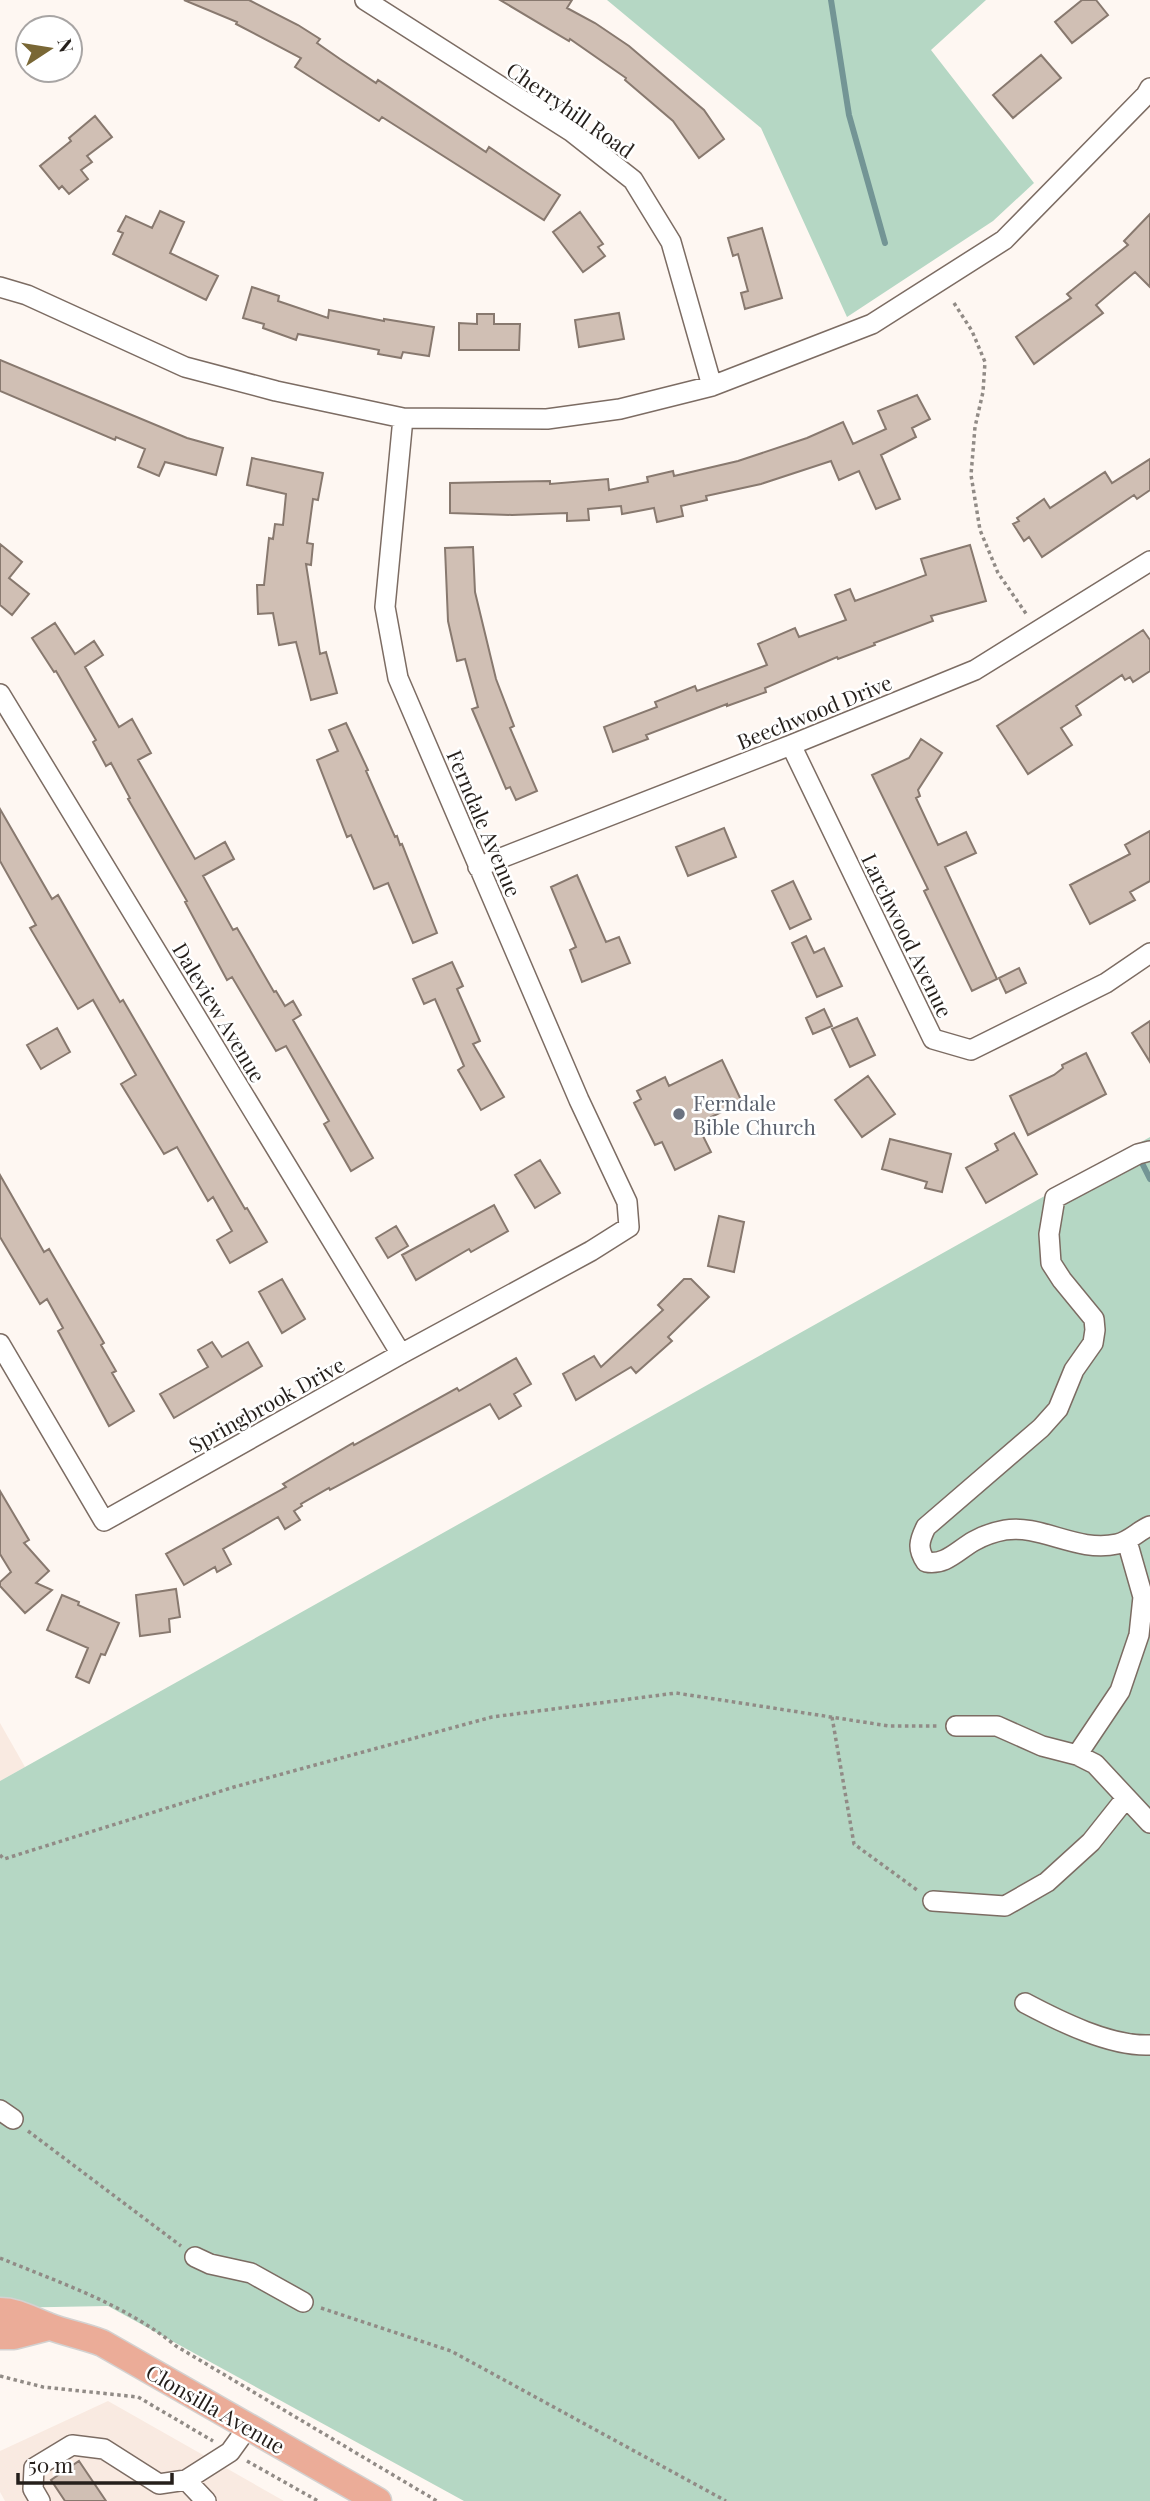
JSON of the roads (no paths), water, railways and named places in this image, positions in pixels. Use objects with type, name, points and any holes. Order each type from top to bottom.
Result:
[{"type":"main road","name":"Clonsilla Avenue","points":[[0,2311],[13,2311],[49,2327],[102,2343],[371,2499]]},
{"type":"main road","name":"Clonsilla Avenue","points":[[0,2336],[49,2327]]},
{"type":"street","name":"Cherryhill Road","points":[[365,0],[572,132],[633,180],[671,242],[712,386]]},
{"type":"street","points":[[0,287],[27,295],[185,368],[403,418],[547,419],[620,409],[712,386],[873,324],[1003,240],[1150,88]]},
{"type":"street","name":"Ferndale Avenue","points":[[403,418],[385,607],[398,678],[579,1100],[627,1202],[629,1227]]},
{"type":"street","name":"Beechwood Drive","points":[[478,867],[975,670],[1150,561]]},
{"type":"street","name":"Daleview Avenue","points":[[0,694],[401,1354]]},
{"type":"street","name":"Larchwood Avenue","points":[[791,745],[933,1039],[971,1050],[1106,982],[1150,953]]},
{"type":"street","points":[[1150,1151],[1138,1154],[1055,1198],[1049,1234],[1051,1263],[1094,1320],[1093,1343],[1074,1370],[1058,1409],[1041,1428],[926,1527],[919,1540],[920,1554],[926,1562],[934,1564],[945,1561],[975,1541],[1008,1530],[1045,1535],[1081,1545],[1115,1544],[1126,1541],[1150,1525]]},
{"type":"street","name":"Springbrook Drive","points":[[0,1345],[104,1521],[591,1251],[629,1227]]},
{"type":"street","points":[[1077,1755],[1120,1691],[1139,1635],[1143,1597],[1126,1541]]},
{"type":"street","points":[[957,1726],[997,1726],[1042,1746],[1077,1755],[1095,1764],[1150,1823]]},
{"type":"street","points":[[933,1902],[1004,1906],[1047,1882],[1091,1842],[1126,1798]]},
{"type":"street","points":[[1025,2003],[1066,2024],[1126,2044],[1150,2045]]},
{"type":"street","points":[[195,2257],[210,2264],[251,2273],[303,2302]]},
{"type":"street","points":[[40,2501],[33,2488],[34,2468],[72,2445],[104,2449],[159,2484],[186,2480],[230,2452],[248,2427]]},
{"type":"street","points":[[186,2480],[206,2501]]},
{"type":"waterway","points":[[831,0],[849,115],[885,243]]},
{"type":"waterway","points":[[1143,1165],[1150,1179]]},
{"type":"place","name":"Ferndale Bible Church","points":[[679,1114]]}]
